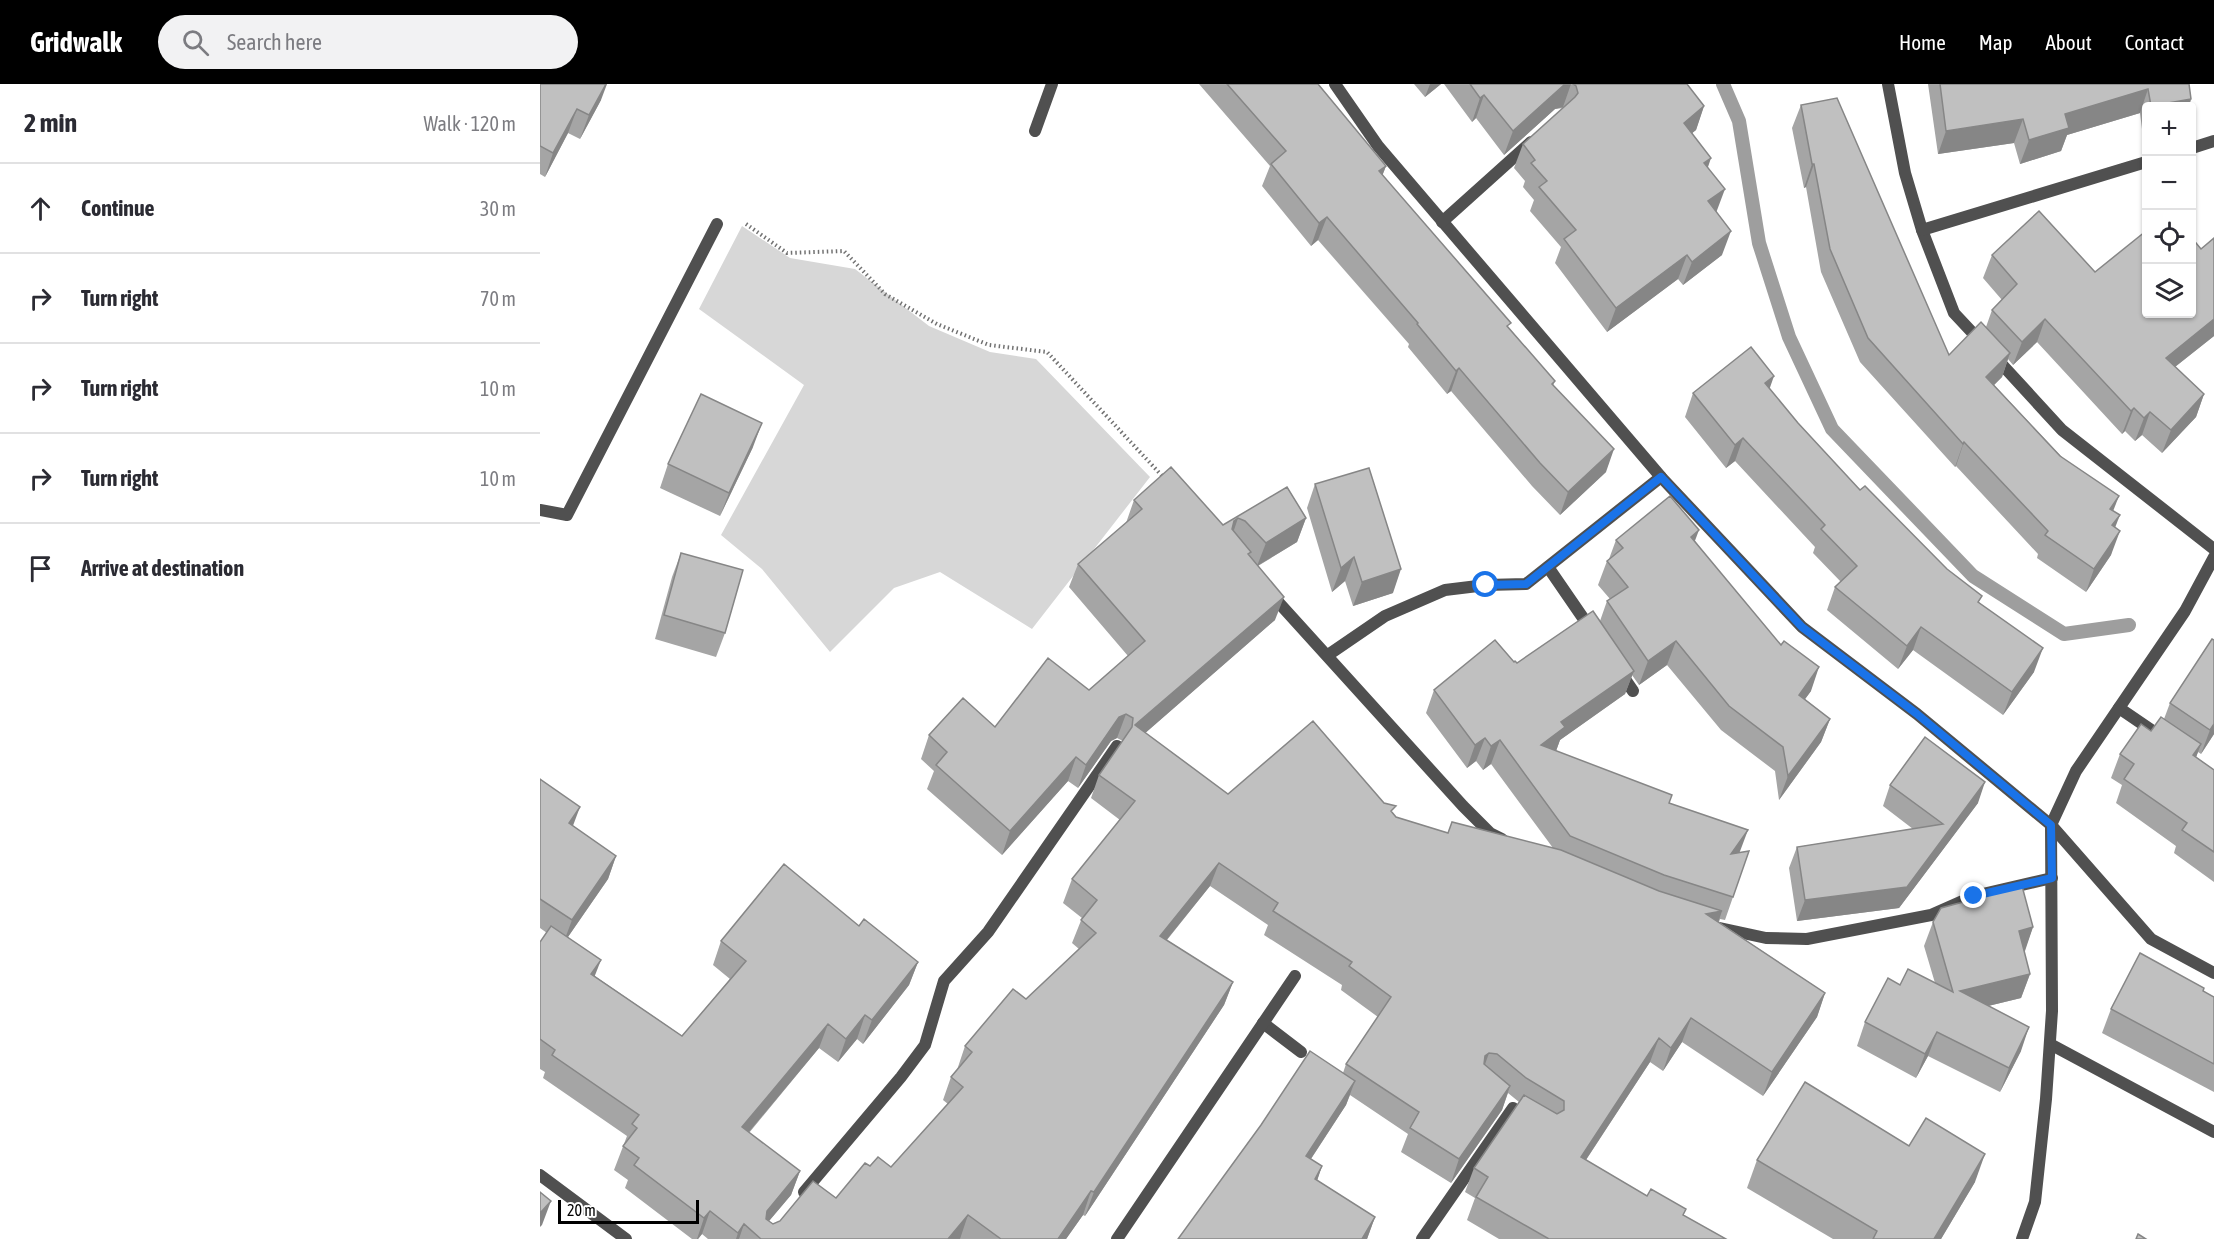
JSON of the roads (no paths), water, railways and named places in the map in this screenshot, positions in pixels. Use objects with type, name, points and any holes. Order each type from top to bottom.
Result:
[{"type":"street","points":[[1035,131],[1052,84]]},
{"type":"street","points":[[1335,84],[1378,146],[1661,477],[1802,627],[1917,714],[2051,825],[2151,939],[2214,973]]},
{"type":"street","points":[[1888,84],[1905,173],[1922,230],[1954,313],[2062,430],[2214,549]]},
{"type":"street","points":[[1442,222],[1544,130]]},
{"type":"street","points":[[2196,147],[2214,141]]},
{"type":"street","points":[[1922,230],[2142,163]]},
{"type":"street","points":[[540,510],[567,515],[717,224]]},
{"type":"street","points":[[1328,655],[1385,616],[1445,590],[1486,585],[1526,584],[1661,477]]},
{"type":"street","points":[[2022,1239],[2035,1202],[2050,1044],[2052,1011],[2051,825],[2076,771],[2185,611],[2214,557]]},
{"type":"street","points":[[1548,567],[1600,644]]},
{"type":"street","points":[[1263,585],[1463,806],[1490,833],[1510,843]]},
{"type":"street","points":[[1614,663],[1633,691]]},
{"type":"street","points":[[2119,708],[2176,747]]},
{"type":"street","points":[[795,1203],[925,1045],[944,981],[988,932],[1117,746]]},
{"type":"street","points":[[1706,924],[1766,938],[1807,939],[1931,915],[1974,896],[2052,878]]},
{"type":"street","points":[[1117,1239],[1295,976]]},
{"type":"street","points":[[1263,1023],[1301,1052]]},
{"type":"street","points":[[2050,1044],[2214,1132]]},
{"type":"street","points":[[1422,1239],[1514,1108]]},
{"type":"street","points":[[540,1175],[626,1239]]},
{"type":"waterway","points":[[1723,84],[1739,121],[1759,243],[1789,337],[1832,429],[1973,576],[2064,634],[2129,625]]}]
